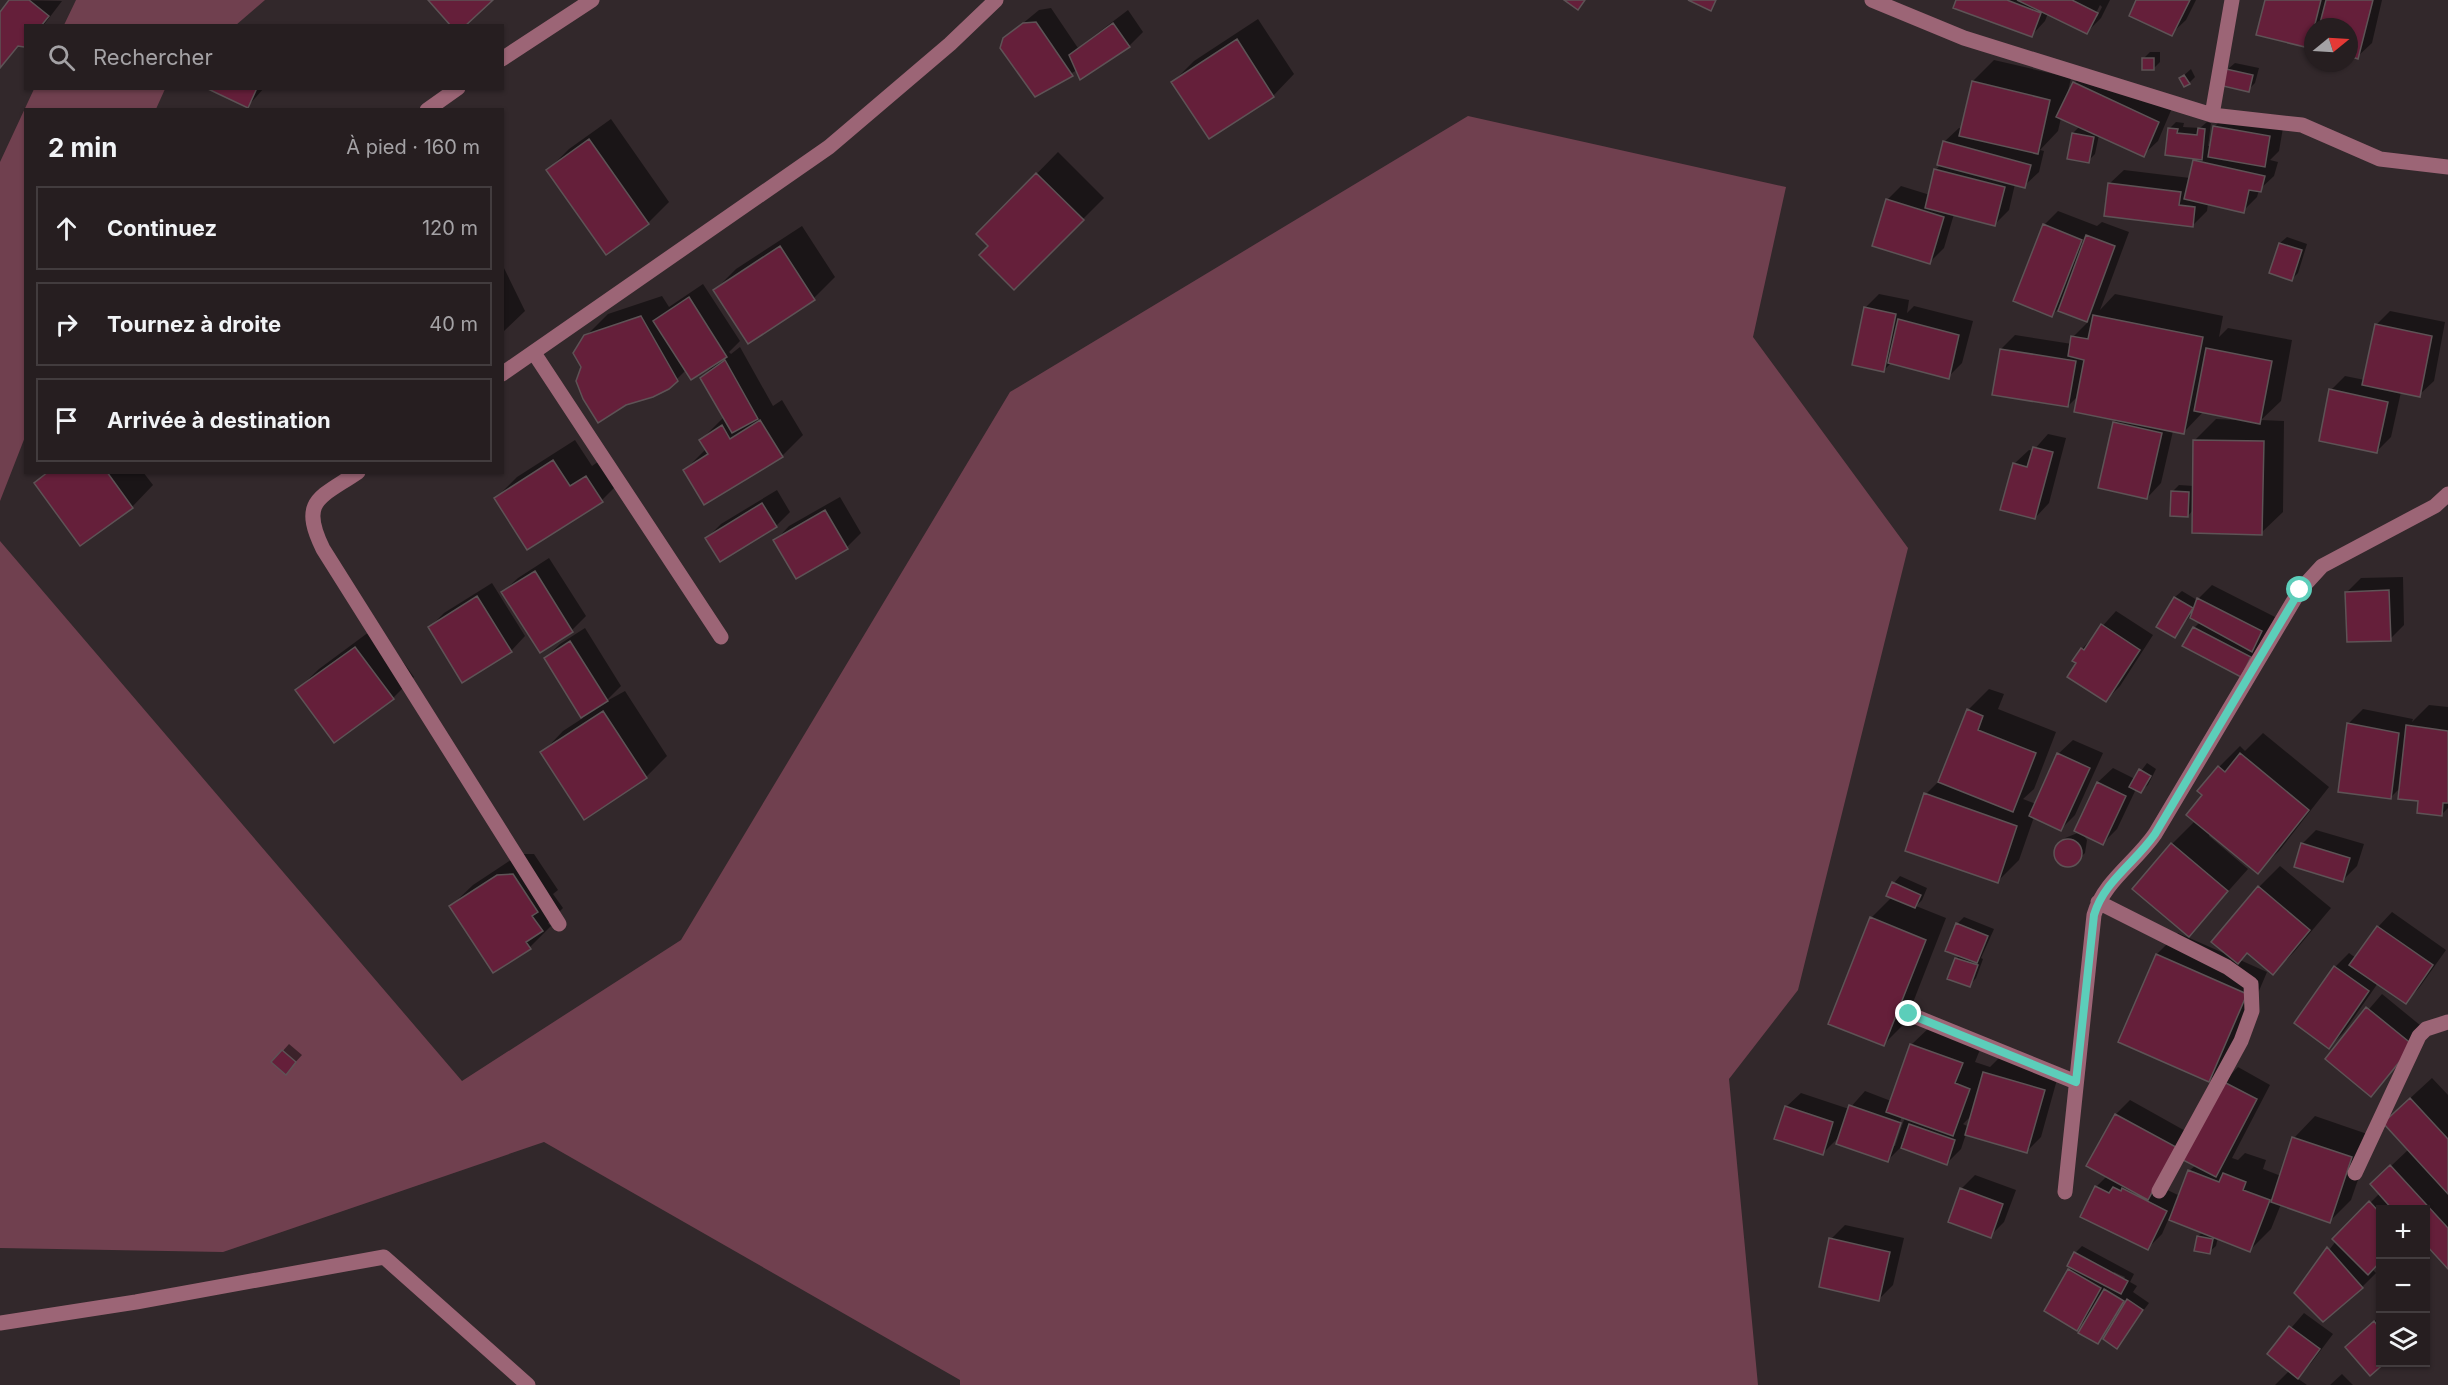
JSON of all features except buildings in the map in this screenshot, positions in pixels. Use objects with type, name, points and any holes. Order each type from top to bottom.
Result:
[{"type":"street","points":[[504,58],[592,0]]},
{"type":"street","points":[[504,373],[829,147],[950,44],[996,0]]},
{"type":"street","points":[[1872,0],[1964,38],[2212,115],[2302,125],[2380,159],[2448,167]]},
{"type":"street","points":[[2212,115],[2232,0]]},
{"type":"street","points":[[430,108],[455,90]]},
{"type":"street","points":[[534,352],[722,637]]},
{"type":"street","points":[[355,474],[318,500],[312,512],[313,528],[323,549],[559,924]]},
{"type":"street","points":[[2065,1192],[2094,915],[2104,891],[2136,858],[2155,834],[2300,590],[2322,566],[2435,506],[2448,494]]},
{"type":"street","points":[[2098,902],[2227,967],[2251,984],[2253,1011],[2241,1041],[2159,1191]]},
{"type":"street","points":[[1909,1014],[2076,1082]]},
{"type":"street","points":[[2355,1173],[2419,1036],[2426,1029],[2448,1022]]},
{"type":"street","points":[[0,1323],[136,1302],[384,1257],[528,1385]]},
{"type":"shaded area","points":[[76,0],[265,0],[237,24],[64,24]]},
{"type":"shaded area","points":[[34,90],[165,90],[156,108],[25,108]]},
{"type":"shaded area","points":[[24,110],[24,440],[0,501],[0,162]]},
{"type":"shaded area","points":[[1468,116],[1786,187],[1753,337],[1908,548],[1798,990],[1729,1079],[1758,1385],[960,1385],[960,1380],[544,1142],[223,1252],[0,1248],[0,541],[462,1081],[681,940],[1010,392]]},
{"type":"route","points":[[1909,1014],[2076,1082],[2094,915],[2098,902],[2104,891],[2147,846],[2155,834],[2300,590]]}]
